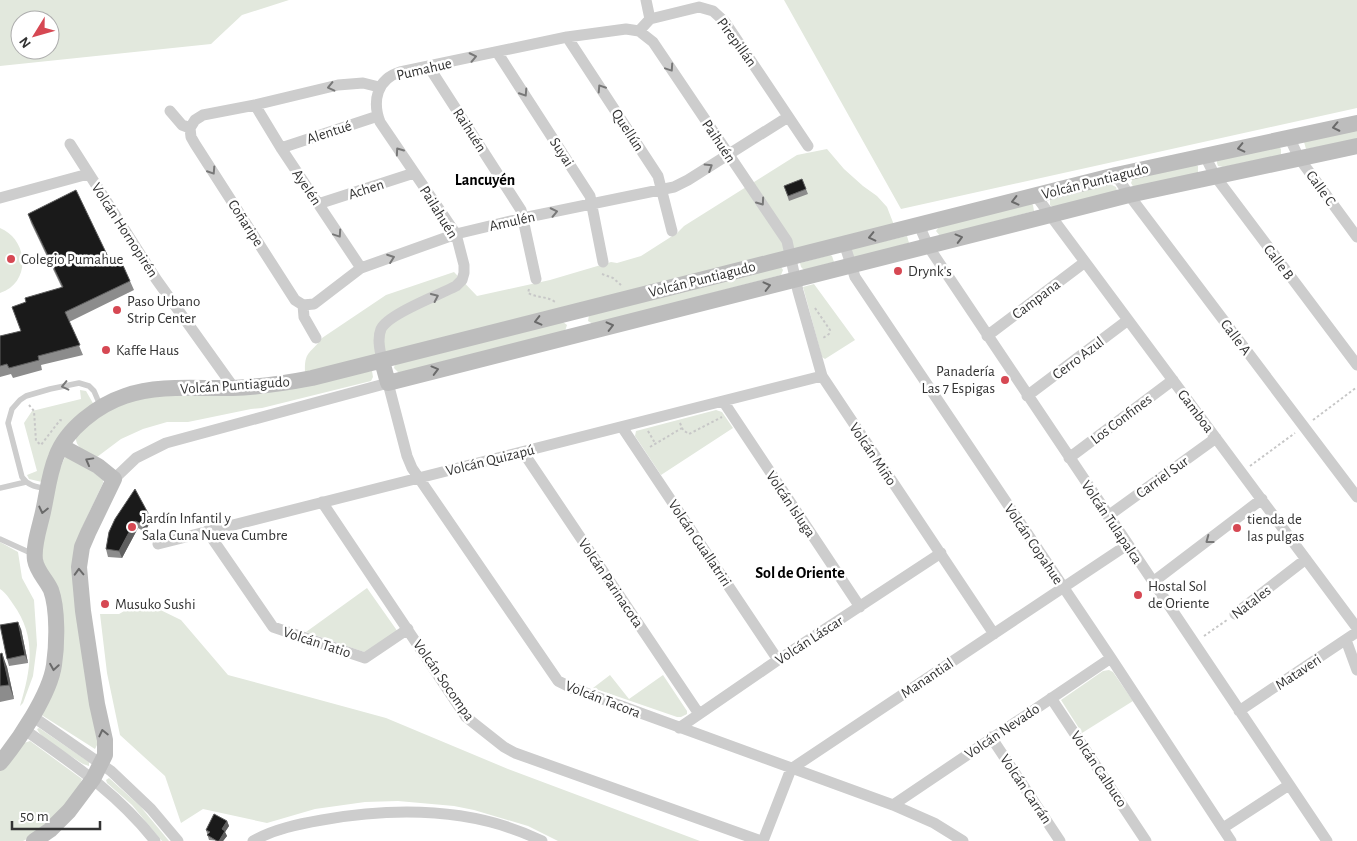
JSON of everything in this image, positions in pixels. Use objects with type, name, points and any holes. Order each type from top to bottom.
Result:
[{"type":"main road","name":"Volcán Puntiagudo","points":[[35,555],[48,490],[61,446],[79,425],[101,407],[124,396],[150,389],[234,388],[299,381],[1116,175],[1357,122]]},
{"type":"main road","name":"Volcán Puntiagudo","points":[[388,383],[1129,195],[1357,146]]},
{"type":"main road","points":[[575,312],[580,334]]},
{"type":"main road","name":"Volcán Tacora","points":[[382,361],[388,383]]},
{"type":"main road","points":[[61,446],[98,466],[114,480]]},
{"type":"main road","name":"Volcán Puntiagudo","points":[[34,841],[63,818],[93,779],[102,764],[106,752],[97,704],[79,567],[80,556],[88,533],[114,480]]},
{"type":"main road","points":[[0,763],[28,723],[52,677],[54,666],[56,639],[53,599],[51,590],[38,568],[35,555]]},
{"type":"street","points":[[639,31],[650,19],[646,0]]},
{"type":"street","name":"Pirepillán","points":[[650,19],[699,7],[713,11],[725,22],[808,146]]},
{"type":"street","name":"Pumahue","points":[[190,128],[194,120],[203,115],[347,84],[363,83],[379,87],[384,81],[395,74],[567,37],[626,29],[639,31]]},
{"type":"street","name":"Paihuén","points":[[639,31],[653,42],[784,235],[791,257]]},
{"type":"street","name":"Quellún","points":[[567,37],[658,176],[672,232]]},
{"type":"street","name":"Suyai","points":[[497,52],[590,196],[603,262]]},
{"type":"street","name":"Raihuén","points":[[429,67],[521,210],[536,279]]},
{"type":"street","name":"Pailahuén","points":[[379,87],[376,101],[382,127],[456,234],[464,265],[462,280],[448,290],[385,322],[378,339],[382,361]]},
{"type":"street","name":"Ayelén","points":[[255,105],[280,148],[361,268]]},
{"type":"street","name":"Coñaripe","points":[[170,111],[182,125],[190,128],[191,137],[206,161],[295,300],[303,305],[304,317],[316,338]]},
{"type":"street","name":"Alentué","points":[[280,148],[378,116]]},
{"type":"street","points":[[728,154],[788,117]]},
{"type":"street","name":"Calle C","points":[[1288,137],[1299,158],[1357,237]]},
{"type":"street","name":"Volcán Hornopirén","points":[[70,144],[156,279],[234,388]]},
{"type":"street","name":"Amulén","points":[[303,305],[314,304],[361,268],[456,234],[523,218],[674,187],[728,154]]},
{"type":"street","name":"Calle B","points":[[1205,156],[1215,176],[1357,365]]},
{"type":"street","name":"Achen","points":[[318,204],[414,172]]},
{"type":"street","points":[[0,198],[88,174]]},
{"type":"street","name":"Calle A","points":[[1116,175],[1129,195],[1357,497]]},
{"type":"street","name":"Gamboa","points":[[1036,196],[1357,628]]},
{"type":"street","name":"Volcán Tulapalca","points":[[920,225],[928,246],[987,336],[1327,841]]},
{"type":"street","name":"Volcán Copahue","points":[[844,243],[855,277],[1064,587],[1231,841]]},
{"type":"street","name":"Volcán Miño","points":[[791,257],[795,279],[822,376],[994,634]]},
{"type":"street","name":"Campana","points":[[987,336],[1085,262]]},
{"type":"street","name":"Cerro Azul","points":[[1027,396],[1128,320]]},
{"type":"street","name":"Volcán Quizapú","points":[[158,544],[822,376]]},
{"type":"street","name":"Los Confines","points":[[1069,458],[1173,380]]},
{"type":"street","name":"Volcán Tacora","points":[[388,383],[407,456],[412,468],[558,681],[679,728],[893,805],[934,823],[963,841]]},
{"type":"street","name":"Volcán Puntiagudo","points":[[114,480],[136,458],[166,443],[388,383]]},
{"type":"street","name":"Volcán Isluga","points":[[723,401],[860,607]]},
{"type":"street","name":"Volcán Guallatriri","points":[[622,427],[778,660]]},
{"type":"street","name":"Carriel Sur","points":[[1108,516],[1216,438]]},
{"type":"street","name":"Volcán Parinacota","points":[[523,452],[699,714]]},
{"type":"street","points":[[1153,582],[1262,500]]},
{"type":"street","name":"Volcán Socompa","points":[[322,502],[466,717],[504,747],[762,841]]},
{"type":"street","name":"Volcán Tatio","points":[[207,531],[273,628],[365,658],[408,629]]},
{"type":"street","name":"Manantial","points":[[791,769],[1127,545]]},
{"type":"street","name":"Volcán Láscar","points":[[679,728],[778,660],[941,553]]},
{"type":"street","name":"Natales","points":[[1235,614],[1306,560]]},
{"type":"street","name":"Mataveri","points":[[1239,711],[1357,632]]},
{"type":"street","points":[[1346,640],[1357,670]]},
{"type":"street","name":"Volcán Nevado","points":[[893,805],[991,737],[1111,658]]},
{"type":"street","name":"Volcán Calbuco","points":[[1051,698],[1146,841]]},
{"type":"street","points":[[28,723],[102,764],[151,809],[178,841]]},
{"type":"street","points":[[28,723],[128,809],[155,841]]},
{"type":"street","name":"Volcán Carrán","points":[[991,737],[1060,841]]},
{"type":"street","points":[[762,841],[791,769]]},
{"type":"street","points":[[1223,828],[1289,785]]},
{"type":"street","points":[[253,841],[279,830],[309,822],[356,815],[400,812],[450,814],[485,820],[523,832],[542,841]]},
{"type":"lane","points":[[48,490],[26,482],[22,477],[8,423],[12,408],[23,398],[50,389],[74,384],[83,384],[94,391],[101,407]]},
{"type":"lane","points":[[0,488],[26,482]]},
{"type":"lane","points":[[0,539],[35,555]]},
{"type":"path","points":[[603,262],[602,274],[618,281],[623,288]]},
{"type":"path","points":[[536,279],[529,288],[528,293],[552,300],[557,304]]},
{"type":"path","points":[[23,398],[34,411],[36,441],[40,444],[60,420],[66,422]]},
{"type":"path","points":[[677,413],[682,428],[685,433],[689,434],[730,413]]},
{"type":"path","points":[[640,454],[668,434],[682,428]]},
{"type":"path","name":"Natales","points":[[1195,644],[1235,614]]},
{"type":"shaded area","points":[[0,0],[289,0],[242,15],[211,44],[60,60],[60,10],[10,10],[10,60],[58,60],[0,66]]},
{"type":"shaded area","points":[[784,0],[1357,0],[1357,108],[901,209]]},
{"type":"shaded area","points":[[1357,130],[1357,140],[1306,149],[1304,142]]},
{"type":"shaded area","points":[[1279,147],[1281,155],[1223,167],[1218,166],[1217,163],[1217,160]]},
{"type":"shaded area","points":[[827,149],[844,169],[877,196],[887,207],[894,225],[305,373],[307,356],[322,338],[386,295],[454,272],[477,296],[550,280],[611,262],[617,263],[641,256],[677,233],[684,226],[797,155]]},
{"type":"shaded area","points":[[1194,164],[1198,166],[1198,173],[1134,188],[1131,183],[1133,178]]},
{"type":"shaded area","points":[[1110,184],[1116,187],[1117,191],[1052,207],[1050,205],[1050,200]]},
{"type":"shaded area","points":[[1031,203],[1034,211],[940,236],[936,231],[939,227]]},
{"type":"shaded area","name":"Colegio Pumahue","points":[[0,228],[10,234],[17,242],[21,251],[22,261],[21,271],[17,280],[10,288],[0,293]]},
{"type":"shaded area","points":[[907,236],[909,243],[854,258],[851,249]]},
{"type":"shaded area","points":[[830,255],[834,262],[804,270],[801,267],[800,263]]},
{"type":"shaded area","points":[[781,267],[783,270],[781,275],[593,324],[588,321],[589,315]]},
{"type":"shaded area","points":[[814,284],[855,340],[825,359],[822,357],[803,287]]},
{"type":"shaded area","points":[[563,322],[567,325],[565,331],[399,373],[394,368],[395,364]]},
{"type":"shaded area","points":[[372,371],[373,377],[371,381],[262,408],[188,422],[167,422],[143,429],[121,439],[97,457],[83,450],[76,441],[76,437],[100,415],[137,397]]},
{"type":"shaded area","points":[[80,390],[86,391],[94,405],[42,482],[29,479],[27,475],[37,471],[24,423],[32,411],[81,399]]},
{"type":"shaded area","points":[[716,410],[722,412],[733,428],[661,475],[635,436],[636,431]]},
{"type":"shaded area","points":[[65,457],[82,463],[103,480],[82,528],[98,743],[95,749],[40,714],[51,693],[47,576],[40,550],[54,482]]},
{"type":"shaded area","points":[[0,542],[18,552],[22,578],[34,600],[37,645],[33,676],[23,703],[20,706],[29,666],[29,641],[21,616],[9,598],[0,589]]},
{"type":"shaded area","points":[[367,588],[398,632],[367,653],[306,632]]},
{"type":"shaded area","points":[[142,601],[181,620],[228,675],[386,718],[508,769],[700,841],[558,841],[528,826],[474,810],[454,806],[398,801],[365,802],[315,809],[267,823],[203,809],[181,823],[165,776],[120,735],[107,673],[100,614],[119,614]]},
{"type":"shaded area","points":[[1109,670],[1113,672],[1133,701],[1082,733],[1061,700],[1103,671]]},
{"type":"shaded area","points":[[610,675],[629,699],[663,675],[687,711],[687,714],[677,717],[593,688]]},
{"type":"shaded area","points":[[39,728],[89,762],[89,766],[51,743],[40,734],[37,729]]},
{"type":"shaded area","points":[[30,741],[82,779],[78,789],[66,805],[27,839],[23,841],[0,841],[0,771],[24,743]]},
{"type":"shaded area","points":[[109,778],[140,806],[169,841],[162,841],[132,805],[107,783],[106,780]]},
{"type":"building","points":[[802,179],[806,189],[788,196],[784,186]]},
{"type":"building","points":[[76,190],[112,265],[121,261],[130,281],[65,312],[80,345],[38,356],[39,360],[9,368],[7,364],[0,366],[0,336],[21,331],[12,307],[26,302],[25,298],[63,287],[28,214]]},
{"type":"building","name":"Jardín Infantil y Sala Cuna Nueva Cumbre","points":[[135,489],[148,513],[142,524],[135,521],[119,551],[106,549],[109,532],[115,519]]},
{"type":"building","points":[[18,622],[25,655],[7,659],[0,625]]},
{"type":"building","points":[[2,653],[9,685],[0,686],[0,654]]},
{"type":"building","points":[[214,814],[227,821],[222,829],[225,831],[219,841],[207,835],[210,832],[206,830]]},
{"type":"place","name":"Colegio Pumahue","points":[[11,259]]},
{"type":"place","name":"Drynk's","points":[[898,271]]},
{"type":"place","name":"Paso Urbano Strip Center","points":[[117,310]]},
{"type":"place","name":"Kaffe Haus","points":[[106,350]]},
{"type":"place","name":"Panadería Las 7 Espigas","points":[[1005,380]]},
{"type":"place","name":"Jardín Infantil y Sala Cuna Nueva Cumbre","points":[[132,527]]},
{"type":"place","name":"tienda de las pulgas","points":[[1237,528]]},
{"type":"place","name":"Hostal Sol de Oriente","points":[[1138,595]]},
{"type":"place","name":"Musuko Sushi","points":[[105,604]]},
{"type":"district","name":"Lancuyén","points":[[485,179]]},
{"type":"district","name":"Sol de Oriente","points":[[800,572]]}]
